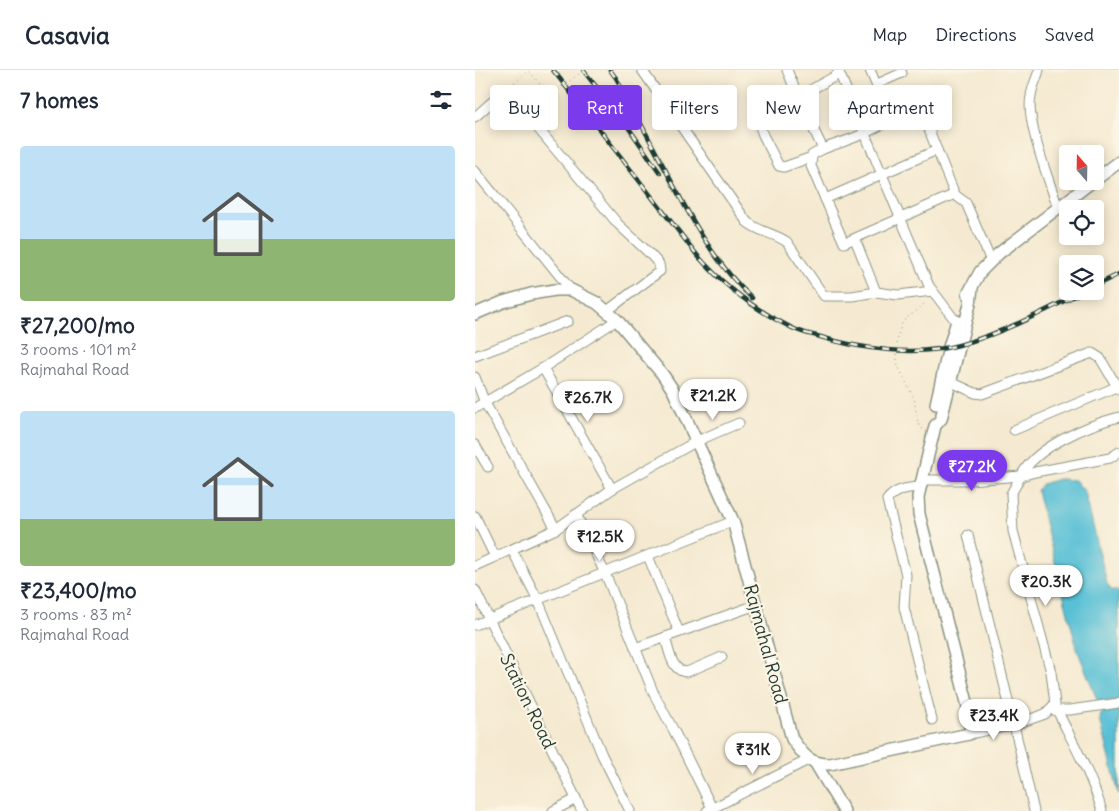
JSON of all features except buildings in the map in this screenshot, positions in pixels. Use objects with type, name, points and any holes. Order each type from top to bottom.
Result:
[{"type":"main road","points":[[1104,173],[1119,162]]},
{"type":"main road","points":[[933,434],[933,418],[949,347],[963,302],[980,272],[1022,235],[1082,190]]},
{"type":"main road","points":[[813,762],[831,764],[969,734],[972,722],[923,535],[918,497],[933,434],[941,419],[949,381],[970,304],[972,288]]},
{"type":"main road","name":"Rajmahal Road","points":[[475,314],[503,302],[531,294],[555,290],[571,290],[589,298],[617,320],[635,340],[673,390],[733,521],[792,739],[813,762],[844,811]]},
{"type":"street","points":[[642,70],[747,222],[761,232],[782,238],[787,242],[824,296],[852,296],[876,292],[898,295],[931,292]]},
{"type":"street","points":[[787,70],[793,85]]},
{"type":"street","points":[[870,70],[877,84],[901,73]]},
{"type":"street","points":[[1039,70],[1031,96],[1030,108],[1033,126],[1058,208]]},
{"type":"street","points":[[818,85],[838,72],[931,292],[957,323]]},
{"type":"street","points":[[475,117],[490,104]]},
{"type":"street","points":[[539,130],[618,224],[659,264],[659,271],[607,311]]},
{"type":"street","points":[[761,130],[781,168],[812,156],[823,148],[870,130]]},
{"type":"street","points":[[814,130],[823,148]]},
{"type":"street","points":[[929,130],[955,194],[966,203],[991,261]]},
{"type":"street","points":[[825,199],[937,150]]},
{"type":"street","points":[[812,156],[811,166],[844,243],[955,194]]},
{"type":"street","points":[[475,171],[571,290]]},
{"type":"street","points":[[855,239],[876,292]]},
{"type":"street","points":[[475,408],[543,368],[617,320]]},
{"type":"street","points":[[475,356],[568,321]]},
{"type":"street","points":[[949,381],[975,393],[982,394],[1092,353],[1100,358],[1118,388],[1014,430]]},
{"type":"street","points":[[543,368],[612,489]]},
{"type":"street","points":[[475,377],[485,403],[556,529]]},
{"type":"street","points":[[1102,811],[1088,774],[1053,710],[1055,704],[1051,672],[1013,531],[1011,494],[1024,469],[1054,444],[1095,424],[1119,417]]},
{"type":"street","points":[[475,566],[556,529],[612,489],[697,441],[739,423]]},
{"type":"street","points":[[475,444],[488,468]]},
{"type":"street","points":[[932,720],[904,607],[906,575],[887,500],[894,493],[921,484],[1021,476],[1111,458],[1119,452]]},
{"type":"street","points":[[576,514],[605,573],[654,694],[674,731],[709,810],[813,762]]},
{"type":"street","points":[[475,516],[495,557]]},
{"type":"street","points":[[475,625],[733,521]]},
{"type":"street","points":[[968,535],[1034,811]]},
{"type":"street","points":[[512,550],[538,600],[602,755],[630,811]]},
{"type":"street","points":[[648,556],[679,632]]},
{"type":"street","name":"Station Road","points":[[475,590],[582,811]]},
{"type":"street","points":[[635,648],[756,605]]},
{"type":"street","points":[[665,637],[676,668],[681,672],[687,672],[723,658]]},
{"type":"street","points":[[969,734],[1014,725],[1053,710],[1119,703]]},
{"type":"street","points":[[553,811],[576,799]]},
{"type":"path","points":[[556,70],[567,83]]},
{"type":"path","points":[[558,90],[584,70]]},
{"type":"path","points":[[512,85],[529,71],[541,85]]},
{"type":"path","points":[[897,344],[903,320],[925,303],[931,292]]},
{"type":"path","points":[[896,354],[898,366],[914,398],[917,423],[921,428],[933,434]]},
{"type":"water","points":[[1059,479],[1075,480],[1085,492],[1107,584],[1111,590],[1119,591],[1119,700],[1098,702],[1077,649],[1037,491],[1042,484]]},
{"type":"water","points":[[1119,708],[1119,795],[1100,716],[1104,711]]},
{"type":"railway","points":[[553,70],[707,266],[729,287],[753,305],[795,329],[834,341],[869,348],[906,351],[942,349],[975,340],[1007,328],[1066,300]]},
{"type":"railway","points":[[583,70],[628,127],[660,173]]},
{"type":"railway","points":[[610,70],[703,238],[726,270],[752,298]]},
{"type":"railway","points":[[1104,282],[1119,274]]}]
